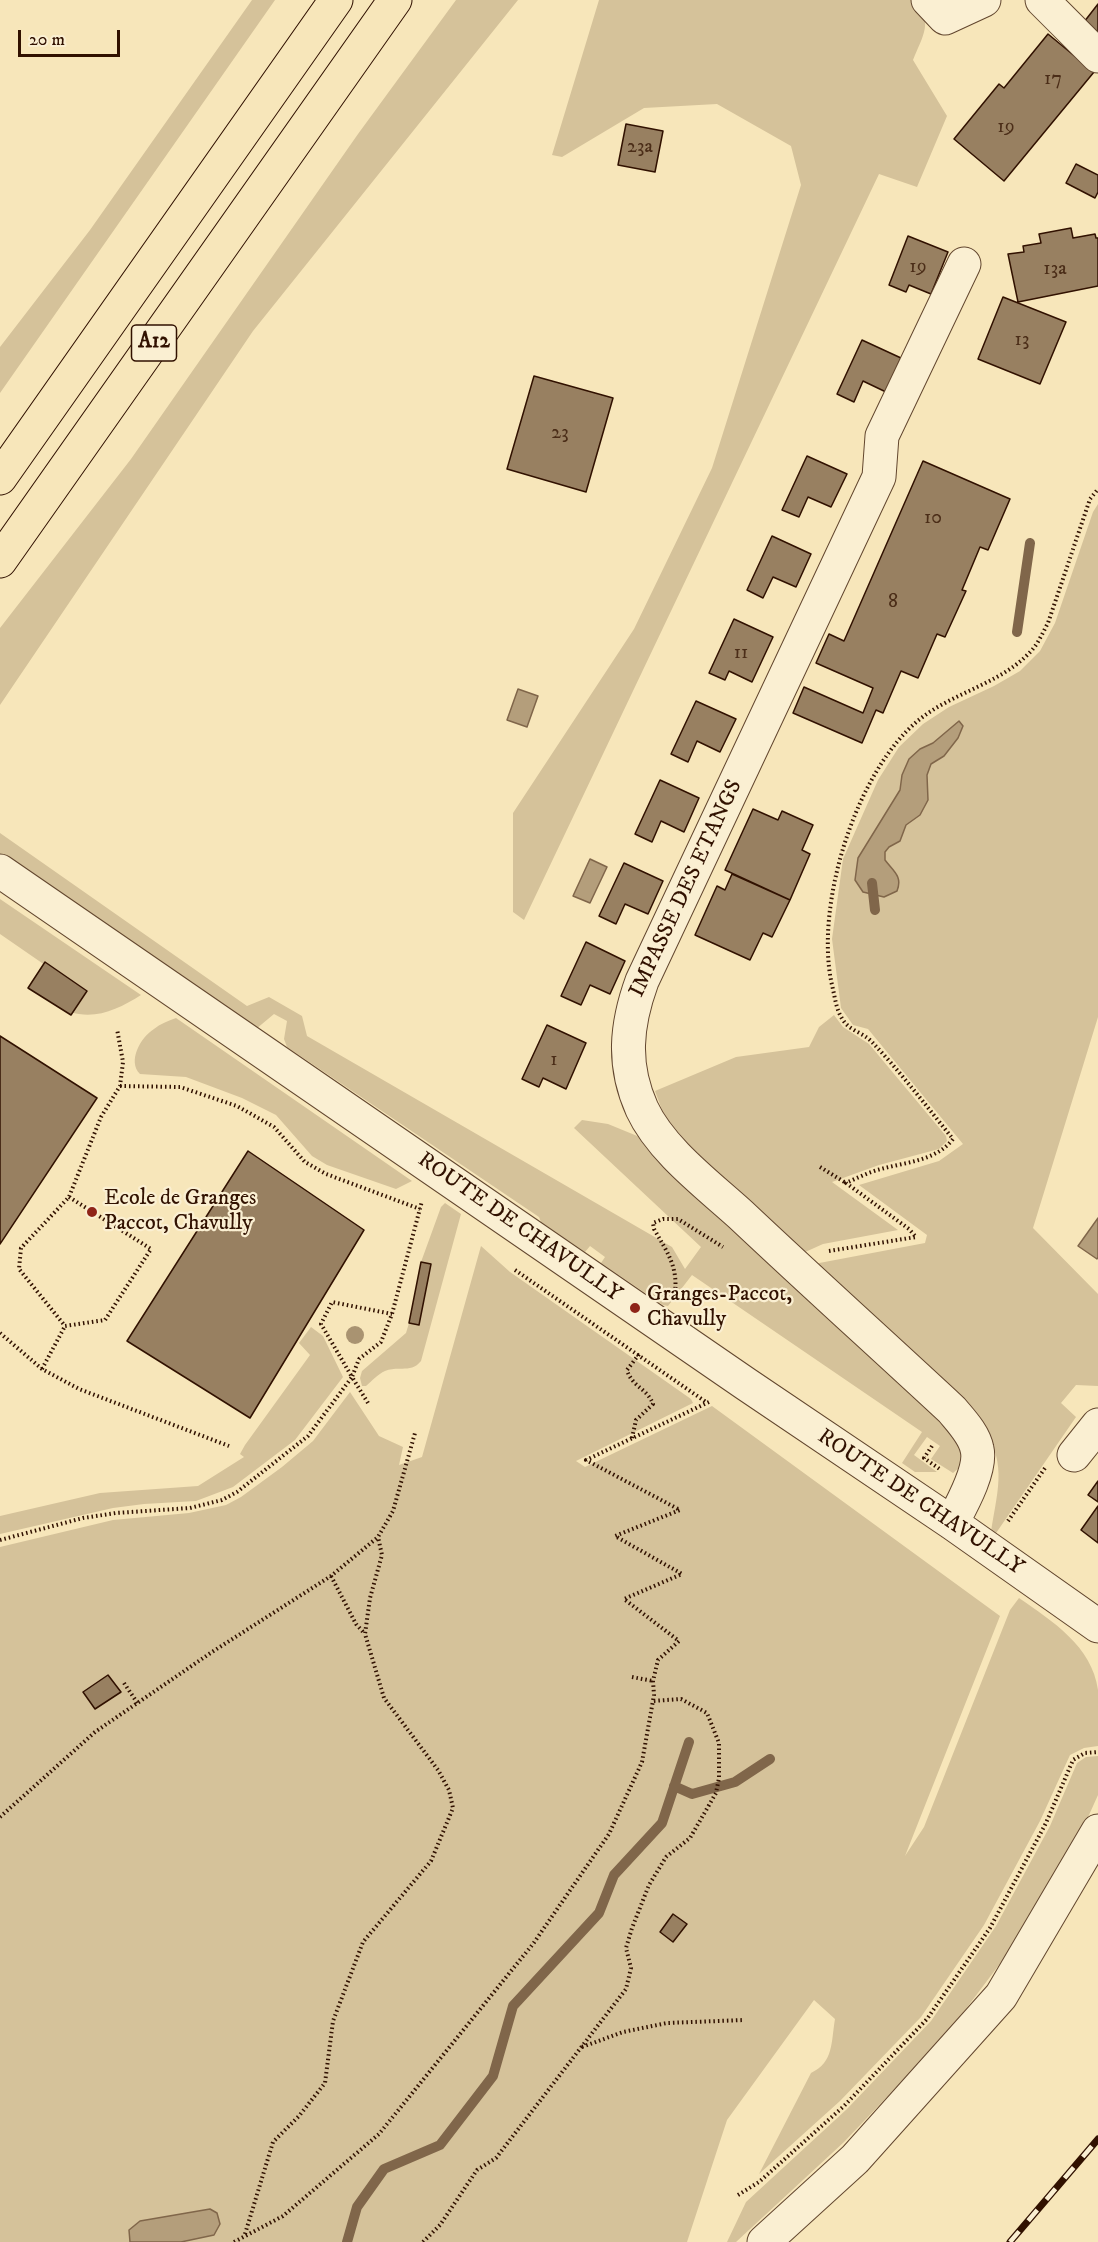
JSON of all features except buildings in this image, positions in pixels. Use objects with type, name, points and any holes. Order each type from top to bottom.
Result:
[{"type":"highway","points":[[288,68],[322,0]]},
{"type":"highway","name":"A12","points":[[0,477],[336,0]]},
{"type":"highway","name":"A12","points":[[0,561],[395,0]]},
{"type":"highway","points":[[307,126],[417,0]]},
{"type":"street","points":[[928,0],[945,18],[984,0]]},
{"type":"street","points":[[1042,0],[1098,56]]},
{"type":"street","name":"IMPASSE DES ETANGS","points":[[952,1523],[972,1484],[978,1450],[967,1429],[952,1410],[797,1268],[662,1139],[642,1110],[630,1077],[628,1038],[632,1009],[642,981],[879,477],[882,436],[964,264]]},
{"type":"street","name":"ROUTE DE CHAVULLY","points":[[0,871],[661,1326],[952,1523],[1098,1626]]},
{"type":"street","points":[[1074,1455],[1098,1425]]},
{"type":"street","points":[[764,2242],[855,2159],[1001,1996],[1098,1831]]},
{"type":"path","points":[[846,1183],[879,1169],[924,1159],[947,1147],[953,1139],[870,1040],[851,1029],[837,1010],[830,975],[829,906],[836,872],[846,841],[874,776],[895,742],[921,718],[1014,665],[1031,651],[1048,622],[1087,507],[1098,489]]},
{"type":"path","points":[[65,1326],[19,1269],[21,1248],[69,1197],[101,1117],[120,1086],[123,1062],[117,1029]]},
{"type":"path","points":[[120,1086],[180,1087],[237,1106],[274,1127],[305,1162],[326,1174],[420,1209]]},
{"type":"path","points":[[797,1268],[805,1258],[824,1252],[916,1237],[909,1229],[846,1183],[820,1167]]},
{"type":"path","points":[[0,1540],[83,1518],[116,1513],[190,1508],[222,1500],[237,1492],[308,1436],[352,1377],[359,1359],[381,1341],[392,1314],[432,1168]]},
{"type":"path","points":[[65,1326],[105,1320],[152,1249],[69,1197]]},
{"type":"path","points":[[632,1438],[636,1420],[653,1404],[650,1396],[631,1381],[627,1370],[661,1326],[674,1304],[676,1282],[674,1264],[654,1230],[653,1223],[663,1219],[678,1219],[726,1249]]},
{"type":"path","points":[[368,1403],[321,1324],[332,1302],[392,1314]]},
{"type":"path","points":[[42,1369],[65,1326]]},
{"type":"path","points":[[0,1333],[42,1369],[79,1389],[229,1446]]},
{"type":"path","points":[[234,2242],[283,2216],[379,2134],[533,1944],[609,1834],[642,1762],[658,1660],[679,1641],[624,1599],[682,1574],[615,1536],[680,1510],[586,1460],[746,1384]]},
{"type":"path","points":[[0,1817],[95,1732],[212,1652],[331,1576],[378,1537],[393,1511],[415,1433]]},
{"type":"path","points":[[988,1548],[1050,1460],[1074,1455]]},
{"type":"path","points":[[245,2235],[273,2142],[299,2116],[325,2083],[333,2021],[363,1942],[431,1861],[453,1808],[449,1790],[438,1770],[384,1698],[365,1634],[370,1598],[382,1555],[378,1537]]},
{"type":"path","points":[[331,1576],[356,1624],[365,1634]]},
{"type":"path","points":[[632,1677],[653,1681]]},
{"type":"path","points":[[124,1683],[138,1704]]},
{"type":"path","points":[[423,2242],[440,2225],[477,2170],[496,2158],[626,1989],[631,1968],[626,1948],[650,1885],[666,1857],[690,1838],[716,1793],[719,1778],[719,1743],[708,1713],[681,1699],[653,1701]]},
{"type":"path","points":[[738,2195],[759,2182],[844,2106],[927,2019],[990,1928],[1046,1823],[1073,1760],[1085,1753],[1098,1752]]},
{"type":"path","points":[[581,2048],[623,2032],[667,2023],[744,2020]]},
{"type":"shaded area","points":[[252,0],[275,0],[0,393],[0,347],[90,230]]},
{"type":"shaded area","points":[[456,0],[518,0],[253,331],[0,705],[0,628],[131,459],[358,134]]},
{"type":"shaded area","points":[[599,0],[914,0],[924,15],[925,29],[913,60],[947,116],[917,187],[879,174],[524,920],[513,912],[513,813],[634,629],[712,468],[801,185],[791,146],[717,104],[644,108],[562,157],[552,155]]},
{"type":"shaded area","points":[[1098,504],[1098,1017],[1033,1228],[1098,1294],[1098,1386],[1076,1385],[1061,1403],[1076,1417],[994,1536],[991,1532],[999,1480],[998,1468],[992,1443],[976,1415],[814,1264],[925,1243],[927,1235],[859,1185],[939,1161],[963,1144],[868,1029],[853,1025],[841,1008],[832,939],[843,859],[878,780],[899,747],[923,724],[949,707],[1020,671],[1040,651],[1055,623],[1093,512]]},
{"type":"shaded area","points":[[518,689],[538,696],[527,727],[507,720]]},
{"type":"shaded area","points":[[959,721],[963,726],[958,738],[944,756],[931,764],[927,775],[928,800],[920,815],[906,825],[900,841],[885,852],[885,860],[899,881],[897,891],[884,897],[863,892],[855,880],[858,858],[900,790],[902,775],[909,759]]},
{"type":"shaded area","points":[[0,833],[247,1006],[269,997],[302,1016],[307,1036],[672,1247],[685,1269],[701,1247],[574,1128],[582,1120],[608,1124],[647,1140],[963,1440],[960,1467],[953,1473],[931,1459],[940,1446],[927,1437],[914,1455],[937,1472],[915,1472],[902,1463],[922,1432],[692,1275],[668,1306],[663,1305],[601,1263],[605,1257],[590,1246],[585,1252],[541,1222],[539,1217],[287,1047],[284,1039],[287,1021],[274,1014],[256,1029],[0,855]]},
{"type":"shaded area","points":[[590,859],[607,867],[590,903],[573,896]]},
{"type":"shaded area","points":[[0,899],[141,995],[107,1012],[89,1015],[70,1012],[84,992],[0,934]]},
{"type":"shaded area","points":[[834,1015],[843,1027],[869,1044],[946,1136],[947,1141],[939,1149],[879,1165],[832,1182],[898,1230],[823,1244],[803,1253],[681,1140],[665,1118],[655,1091],[736,1057],[809,1047],[819,1027]]},
{"type":"shaded area","points":[[176,1018],[412,1181],[396,1189],[327,1165],[312,1156],[276,1115],[242,1098],[186,1077],[140,1074],[136,1069],[135,1056],[140,1043],[156,1027]]},
{"type":"shaded area","points":[[445,1203],[461,1214],[421,1361],[413,1367],[385,1371],[366,1386],[362,1386],[360,1378],[362,1371],[406,1333],[409,1323],[419,1325],[431,1264],[421,1262],[441,1207]]},
{"type":"shaded area","points":[[1098,1218],[1098,1257],[1097,1259],[1078,1246]]},
{"type":"shaded area","points":[[481,1246],[510,1272],[691,1399],[693,1403],[576,1461],[585,1467],[712,1406],[1000,1616],[905,1856],[924,1827],[1010,1610],[1019,1598],[1069,1636],[1088,1660],[1098,1690],[1098,1746],[1084,1748],[1070,1755],[1040,1821],[984,1925],[921,2017],[840,2101],[759,2174],[811,2073],[828,2057],[835,2019],[814,2000],[727,2120],[687,2242],[0,2242],[0,1547],[113,1520],[189,1513],[226,1505],[241,1497],[282,1467],[313,1441],[350,1392],[379,1436],[403,1447],[399,1465],[422,1457]]},
{"type":"shaded area","points":[[311,1327],[323,1336],[343,1377],[295,1440],[233,1487],[196,1501],[113,1508],[0,1534],[0,1516],[100,1493],[198,1486],[244,1457],[240,1454],[245,1445],[310,1355],[299,1343]]},
{"type":"shaded area","points":[[1098,1756],[1098,1795],[1080,1835],[1017,1941],[947,2034],[844,2142],[736,2242],[727,2242],[746,2202],[847,2109],[931,2021],[996,1926],[1050,1826],[1077,1763],[1086,1757]]},
{"type":"shaded area","points":[[210,2209],[217,2213],[220,2224],[214,2235],[181,2242],[130,2242],[129,2230],[140,2221]]},
{"type":"waterway","points":[[1017,632],[1030,543]]},
{"type":"waterway","points":[[872,883],[875,910]]},
{"type":"waterway","points":[[347,2242],[357,2207],[384,2169],[440,2145],[493,2076],[513,2006],[599,1913],[614,1875],[662,1823],[689,1742]]},
{"type":"waterway","points":[[674,1786],[692,1794],[735,1782],[770,1759]]},
{"type":"railway","points":[[1010,2242],[1098,2139]]},
{"type":"place","name":"Ecole de Granges Paccot, Chavully","points":[[92,1212]]},
{"type":"place","name":"Granges-Paccot, Chavully","points":[[635,1308]]}]
